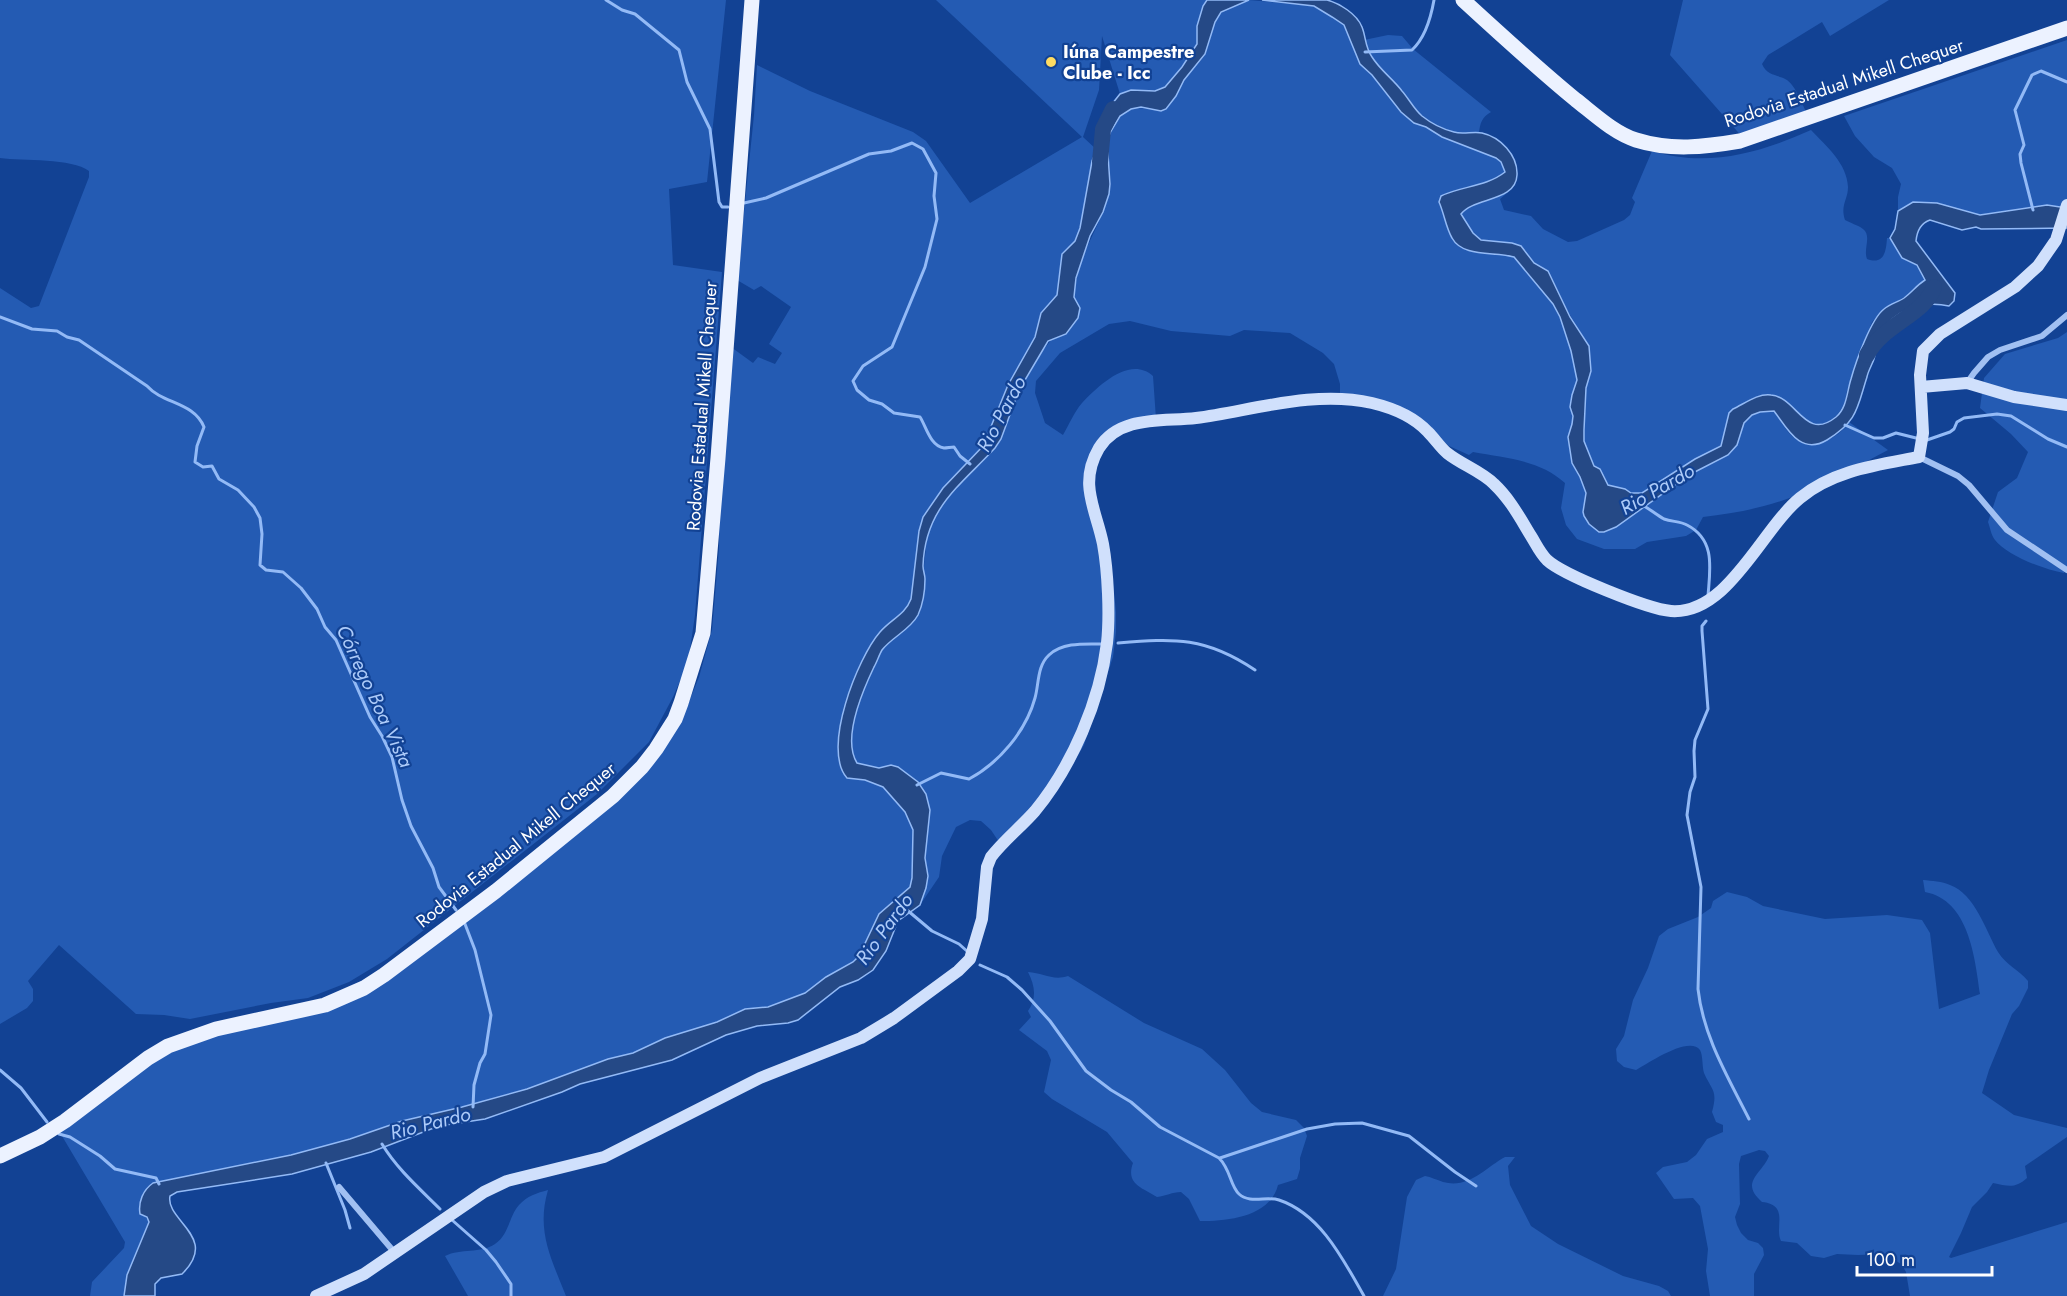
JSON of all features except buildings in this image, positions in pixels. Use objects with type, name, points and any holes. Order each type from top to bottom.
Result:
[{"type":"main road","name":"Rodovia Estadual Mikell Chequer","points":[[0,1156],[40,1137],[82,1110],[148,1058],[168,1046],[216,1029],[325,1005],[364,988],[496,891],[613,796],[642,767],[656,749],[675,719],[697,655],[704,622],[752,0]]},
{"type":"main road","name":"Rodovia Estadual Mikell Chequer","points":[[1462,0],[1602,122],[1634,139],[1664,146],[1712,146],[1740,141],[2067,27]]},
{"type":"street","points":[[1921,445],[1923,351],[1948,328],[2022,281],[2038,266],[2056,240],[2067,205]]},
{"type":"street","points":[[1967,383],[1988,357],[2006,348],[2042,336],[2067,315]]},
{"type":"street","points":[[1921,387],[1967,383],[2014,397],[2067,405]]},
{"type":"street","points":[[316,1296],[364,1274],[475,1198],[507,1181],[604,1157],[760,1078],[861,1038],[894,1018],[965,965],[974,949],[980,929],[987,867],[991,857],[1035,811],[1056,781],[1091,709],[1105,657],[1108,614],[1103,544],[1091,502],[1089,483],[1091,469],[1101,446],[1107,438],[1125,427],[1147,421],[1195,418],[1293,402],[1357,400],[1392,409],[1419,423],[1450,456],[1495,484],[1515,510],[1542,554],[1550,562],[1573,577],[1669,611],[1682,611],[1701,604],[1720,592],[1783,515],[1800,498],[1818,486],[1846,472],[1921,445]]},
{"type":"street","points":[[1921,445],[1969,485],[2007,530],[2067,570]]},
{"type":"street","points":[[339,1187],[396,1254]]},
{"type":"shaded area","points":[[0,0],[726,0],[707,182],[669,189],[673,265],[722,272],[695,615],[688,663],[649,742],[597,794],[387,959],[349,982],[308,998],[190,1019],[136,1014],[59,945],[28,981],[33,989],[33,1001],[27,1008],[0,1024],[0,288],[31,308],[39,306],[89,177],[89,171],[59,162],[0,158]]},
{"type":"shaded area","points":[[936,0],[1207,0],[1196,46],[1182,67],[1161,90],[1131,90],[1120,94],[1102,36],[1099,90],[1083,137],[1097,150],[1092,161],[1080,228],[1075,241],[1062,254],[1057,295],[1041,313],[1035,337],[983,446],[943,488],[923,517],[908,607],[862,670],[845,701],[838,745],[841,767],[847,778],[865,780],[883,787],[905,812],[913,830],[910,887],[874,923],[873,930],[859,956],[805,993],[768,1007],[745,1009],[717,1022],[665,1038],[633,1053],[608,1059],[527,1089],[402,1121],[350,1139],[292,1155],[153,1183],[145,1191],[140,1202],[139,1210],[149,1221],[127,1274],[124,1296],[90,1296],[92,1282],[124,1248],[125,1242],[59,1131],[169,1046],[325,1008],[557,845],[684,714],[699,677],[712,630],[719,548],[720,458],[731,347],[753,363],[758,357],[775,364],[782,353],[769,344],[791,307],[761,286],[754,290],[737,280],[757,65],[810,91],[913,132],[926,141],[970,203],[1082,137]]},
{"type":"shaded area","points":[[1249,0],[1314,6],[1332,17],[1344,25],[1360,64],[1372,75],[1401,112],[1414,123],[1442,137],[1501,162],[1505,173],[1473,187],[1456,190],[1439,202],[1443,211],[1498,254],[1514,257],[1553,304],[1560,317],[1577,380],[1570,407],[1573,416],[1568,437],[1572,463],[1586,493],[1583,511],[1604,532],[1616,527],[1689,475],[1737,445],[1744,423],[1752,415],[1760,412],[1774,411],[1788,432],[1801,442],[1817,443],[1832,438],[1849,422],[1888,450],[1811,490],[1754,509],[1703,517],[1696,530],[1686,536],[1647,542],[1635,549],[1604,549],[1577,539],[1566,525],[1561,508],[1565,483],[1555,475],[1545,469],[1510,458],[1473,452],[1469,455],[1449,446],[1413,415],[1340,400],[1340,384],[1334,364],[1323,353],[1290,333],[1244,330],[1230,336],[1171,331],[1130,321],[1109,324],[1060,353],[1036,381],[1035,393],[1045,423],[1063,435],[1082,403],[1105,381],[1134,369],[1144,370],[1153,376],[1156,419],[1131,427],[1111,441],[1100,457],[1093,479],[1094,506],[1109,545],[1116,612],[1113,657],[1084,745],[1067,774],[999,842],[981,821],[970,820],[956,827],[942,856],[939,877],[920,905],[928,876],[925,858],[930,810],[918,782],[891,765],[879,768],[857,763],[853,753],[853,728],[869,677],[882,650],[912,623],[920,611],[927,537],[935,514],[950,493],[995,448],[1016,396],[1036,360],[1079,308],[1074,290],[1082,259],[1102,215],[1109,193],[1108,143],[1113,124],[1120,115],[1132,109],[1158,110],[1167,107],[1186,77],[1205,55],[1217,18],[1226,10]]},
{"type":"shaded area","points":[[1683,0],[1889,0],[1830,36],[1822,22],[1768,55],[1762,64],[1765,69],[1789,81],[1808,116],[1744,139],[1670,55]]},
{"type":"shaded area","points":[[1388,35],[1402,36],[1413,49],[1491,112],[1482,121],[1479,133],[1445,130],[1429,122],[1420,114],[1403,91],[1370,55],[1364,40]]},
{"type":"shaded area","points":[[2067,40],[2067,208],[2047,205],[1979,215],[1937,203],[1913,202],[1898,211],[1901,184],[1892,168],[1874,157],[1855,136],[1844,116]]},
{"type":"shaded area","points":[[1811,130],[1835,156],[1844,170],[1848,187],[1843,210],[1845,220],[1866,232],[1867,259],[1881,259],[1885,252],[1887,238],[1890,238],[1919,268],[1925,280],[1906,296],[1883,310],[1872,322],[1844,404],[1837,415],[1829,421],[1820,424],[1812,423],[1779,397],[1761,396],[1751,399],[1729,413],[1721,446],[1688,464],[1655,487],[1637,494],[1608,485],[1604,476],[1594,466],[1584,441],[1586,388],[1591,371],[1589,346],[1567,310],[1548,271],[1534,263],[1521,246],[1481,240],[1473,233],[1461,214],[1467,206],[1507,193],[1500,199],[1504,210],[1531,216],[1543,229],[1568,242],[1577,241],[1624,220],[1630,215],[1635,202],[1632,198],[1652,151],[1693,158],[1733,156],[1772,145]]},
{"type":"shaded area","points":[[2067,332],[2067,567],[2064,573],[2047,569],[2017,556],[2000,546],[1992,536],[1988,522],[1998,492],[2017,478],[2028,452],[1980,408],[1984,378],[2005,354],[2058,338]]},
{"type":"shaded area","points":[[1923,880],[1947,884],[1966,896],[1979,914],[1998,952],[2028,981],[2028,988],[2012,1014],[1982,1093],[2014,1115],[2067,1128],[2067,1137],[2025,1166],[2027,1178],[2019,1184],[2011,1186],[1993,1183],[1972,1207],[1949,1257],[2067,1222],[2067,1296],[1910,1296],[1906,1272],[1902,1265],[1887,1254],[1837,1254],[1824,1258],[1811,1256],[1797,1243],[1781,1241],[1776,1207],[1762,1202],[1752,1189],[1754,1178],[1769,1156],[1765,1151],[1759,1150],[1741,1156],[1739,1164],[1740,1204],[1735,1217],[1741,1233],[1748,1240],[1758,1243],[1763,1248],[1764,1255],[1754,1274],[1754,1296],[1710,1296],[1706,1271],[1708,1249],[1700,1206],[1693,1198],[1674,1199],[1656,1173],[1663,1167],[1687,1162],[1696,1155],[1707,1139],[1723,1132],[1723,1125],[1716,1122],[1712,1112],[1714,1095],[1704,1073],[1701,1052],[1695,1046],[1678,1048],[1636,1070],[1624,1067],[1617,1061],[1616,1049],[1624,1036],[1633,1000],[1648,968],[1659,936],[1668,929],[1698,917],[1711,908],[1713,901],[1727,892],[1747,897],[1763,906],[1825,919],[1887,915],[1922,920],[1930,933],[1939,1009],[1980,994],[1972,948],[1960,918],[1940,897],[1925,892]]},
{"type":"shaded area","points":[[1028,972],[1053,977],[1068,976],[1144,1023],[1202,1049],[1225,1070],[1251,1103],[1262,1112],[1296,1120],[1304,1128],[1307,1136],[1300,1158],[1297,1179],[1278,1185],[1274,1196],[1257,1210],[1235,1218],[1211,1221],[1200,1221],[1189,1199],[1181,1192],[1157,1197],[1137,1185],[1132,1176],[1133,1163],[1107,1132],[1044,1092],[1051,1060],[1047,1051],[1019,1030],[1031,1017],[1028,1011],[1034,992]]},
{"type":"shaded area","points":[[1505,1157],[1515,1157],[1508,1166],[1510,1185],[1531,1226],[1558,1244],[1623,1276],[1659,1286],[1668,1291],[1671,1296],[1383,1296],[1396,1269],[1407,1197],[1416,1180],[1425,1176],[1443,1182],[1461,1183]]},
{"type":"shaded area","points":[[548,1190],[544,1232],[566,1296],[468,1296],[445,1256],[483,1249],[495,1244],[503,1236],[519,1205],[529,1197]]},
{"type":"water","points":[[1207,0],[1249,0],[1221,12],[1215,22],[1205,54],[1184,80],[1166,109],[1161,111],[1141,107],[1131,109],[1120,116],[1111,131],[1107,140],[1109,194],[1103,212],[1090,236],[1076,278],[1074,297],[1080,308],[1078,318],[1066,334],[1048,341],[1019,390],[1001,439],[957,487],[937,513],[925,546],[923,566],[925,588],[918,615],[882,650],[860,701],[852,741],[857,763],[879,768],[891,765],[898,767],[918,782],[926,794],[930,810],[925,858],[928,876],[920,905],[898,921],[886,951],[873,970],[858,980],[840,987],[798,1020],[757,1026],[726,1035],[672,1060],[580,1084],[485,1119],[439,1126],[371,1152],[292,1174],[177,1192],[170,1196],[171,1205],[194,1240],[195,1250],[192,1261],[182,1274],[161,1278],[155,1284],[155,1296],[124,1296],[127,1275],[149,1222],[147,1217],[140,1214],[141,1201],[146,1189],[153,1183],[291,1155],[350,1139],[402,1121],[527,1089],[608,1059],[633,1053],[665,1038],[717,1022],[745,1009],[768,1007],[805,993],[859,956],[879,914],[910,887],[913,830],[905,812],[883,787],[865,780],[847,778],[840,764],[838,746],[840,726],[853,682],[871,644],[880,632],[905,609],[911,599],[919,531],[923,517],[943,488],[983,446],[1008,385],[1035,337],[1041,313],[1057,295],[1062,254],[1075,241],[1080,228],[1092,161],[1102,138],[1108,109],[1120,94],[1131,90],[1155,91],[1165,87],[1197,44],[1197,26]]},
{"type":"water","points":[[1262,0],[1327,0],[1342,6],[1360,22],[1368,50],[1375,62],[1422,116],[1450,131],[1489,135],[1507,148],[1517,168],[1515,184],[1502,195],[1475,205],[1461,214],[1473,233],[1481,240],[1521,246],[1534,263],[1548,271],[1570,317],[1589,346],[1591,371],[1586,388],[1584,441],[1594,466],[1600,469],[1608,485],[1625,489],[1631,493],[1642,493],[1695,459],[1721,446],[1729,413],[1756,397],[1771,395],[1780,398],[1809,422],[1816,424],[1825,423],[1840,413],[1845,404],[1860,352],[1879,314],[1904,298],[1925,280],[1917,265],[1902,258],[1890,238],[1895,229],[1898,211],[1913,202],[1937,203],[1980,215],[2047,205],[2067,208],[2067,228],[1981,229],[1976,227],[1962,230],[1927,221],[1920,228],[1916,241],[1955,293],[1954,301],[1949,306],[1932,304],[1915,307],[1899,314],[1886,325],[1879,337],[1858,406],[1845,426],[1827,440],[1809,445],[1795,438],[1774,411],[1752,415],[1744,423],[1737,445],[1728,455],[1689,475],[1616,527],[1599,532],[1589,524],[1584,516],[1586,493],[1572,463],[1568,437],[1573,416],[1570,407],[1577,380],[1560,317],[1553,304],[1514,257],[1471,251],[1457,244],[1450,234],[1439,202],[1441,196],[1498,177],[1505,172],[1501,162],[1414,123],[1401,112],[1372,75],[1360,64],[1344,25],[1314,6]]},
{"type":"waterway","points":[[606,0],[622,10],[635,14],[679,50],[687,82],[710,129],[719,202],[722,207],[728,207]]},
{"type":"waterway","points":[[1365,52],[1412,50],[1427,27],[1434,0]]},
{"type":"waterway","points":[[2033,210],[2021,163],[2020,154],[2024,145],[2015,110],[2032,75],[2041,71],[2067,82]]},
{"type":"waterway","name":"Rio Pardo","points":[[1100,162],[1103,129],[1113,109]]},
{"type":"waterway","points":[[744,203],[766,198],[869,154],[891,151],[912,143],[923,149],[936,173],[934,196],[937,219],[925,267],[892,347],[863,366],[853,381],[857,390],[869,400],[882,404],[894,413],[920,417],[935,444],[944,448],[954,447],[970,464]]},
{"type":"waterway","name":"Rio Pardo","points":[[1867,355],[1883,335],[1922,305],[1934,287]]},
{"type":"waterway","name":"Córrego Boa Vista","points":[[0,317],[32,329],[57,331],[79,340],[154,392],[186,408],[199,419],[204,427],[197,446],[195,462],[203,467],[212,466],[219,479],[238,490],[254,507],[260,518],[262,534],[260,565],[266,570],[283,572],[301,588],[317,609],[325,627],[336,640],[370,717],[392,757],[411,826],[433,868],[439,887],[456,910]]},
{"type":"waterway","points":[[1927,440],[1950,432],[1957,422],[1964,418],[1997,414],[2011,416],[2048,439],[2067,447]]},
{"type":"waterway","points":[[1845,425],[1874,438],[1883,438],[1896,433],[1920,439]]},
{"type":"waterway","points":[[1644,506],[1664,519],[1687,525],[1703,539],[1707,547],[1710,566],[1708,596]]},
{"type":"waterway","points":[[1706,621],[1702,626],[1702,631],[1708,709],[1695,740],[1695,777],[1690,792],[1687,815],[1701,887],[1698,989],[1711,1040],[1749,1119]]},
{"type":"waterway","points":[[1118,643],[1157,640],[1190,642],[1221,651],[1255,670]]},
{"type":"waterway","points":[[917,785],[941,773],[969,779],[991,764],[1010,745],[1025,722],[1035,698],[1040,670],[1045,659],[1055,651],[1067,646],[1102,644]]},
{"type":"waterway","points":[[907,910],[932,931],[959,944],[968,952]]},
{"type":"waterway","name":"Córrego Boa Vista","points":[[465,924],[475,950],[491,1015],[485,1054],[474,1085],[473,1107]]},
{"type":"waterway","points":[[980,965],[1007,977],[1022,990],[1050,1021],[1086,1071],[1131,1102],[1160,1127],[1219,1158],[1239,1194],[1248,1199],[1279,1200],[1307,1216],[1330,1240],[1364,1296]]},
{"type":"waterway","points":[[0,1070],[21,1088],[47,1122]]},
{"type":"waterway","points":[[1220,1158],[1307,1129],[1335,1124],[1362,1123],[1409,1136],[1476,1186]]},
{"type":"waterway","points":[[59,1134],[70,1137],[100,1156],[115,1169],[156,1178],[159,1184]]},
{"type":"waterway","points":[[382,1144],[402,1170],[440,1209]]},
{"type":"waterway","points":[[326,1163],[350,1228]]},
{"type":"waterway","points":[[452,1220],[496,1262],[511,1284],[511,1296]]},
{"type":"place","name":"Iúna Campestre Clube - Icc","points":[[1051,62]]}]
